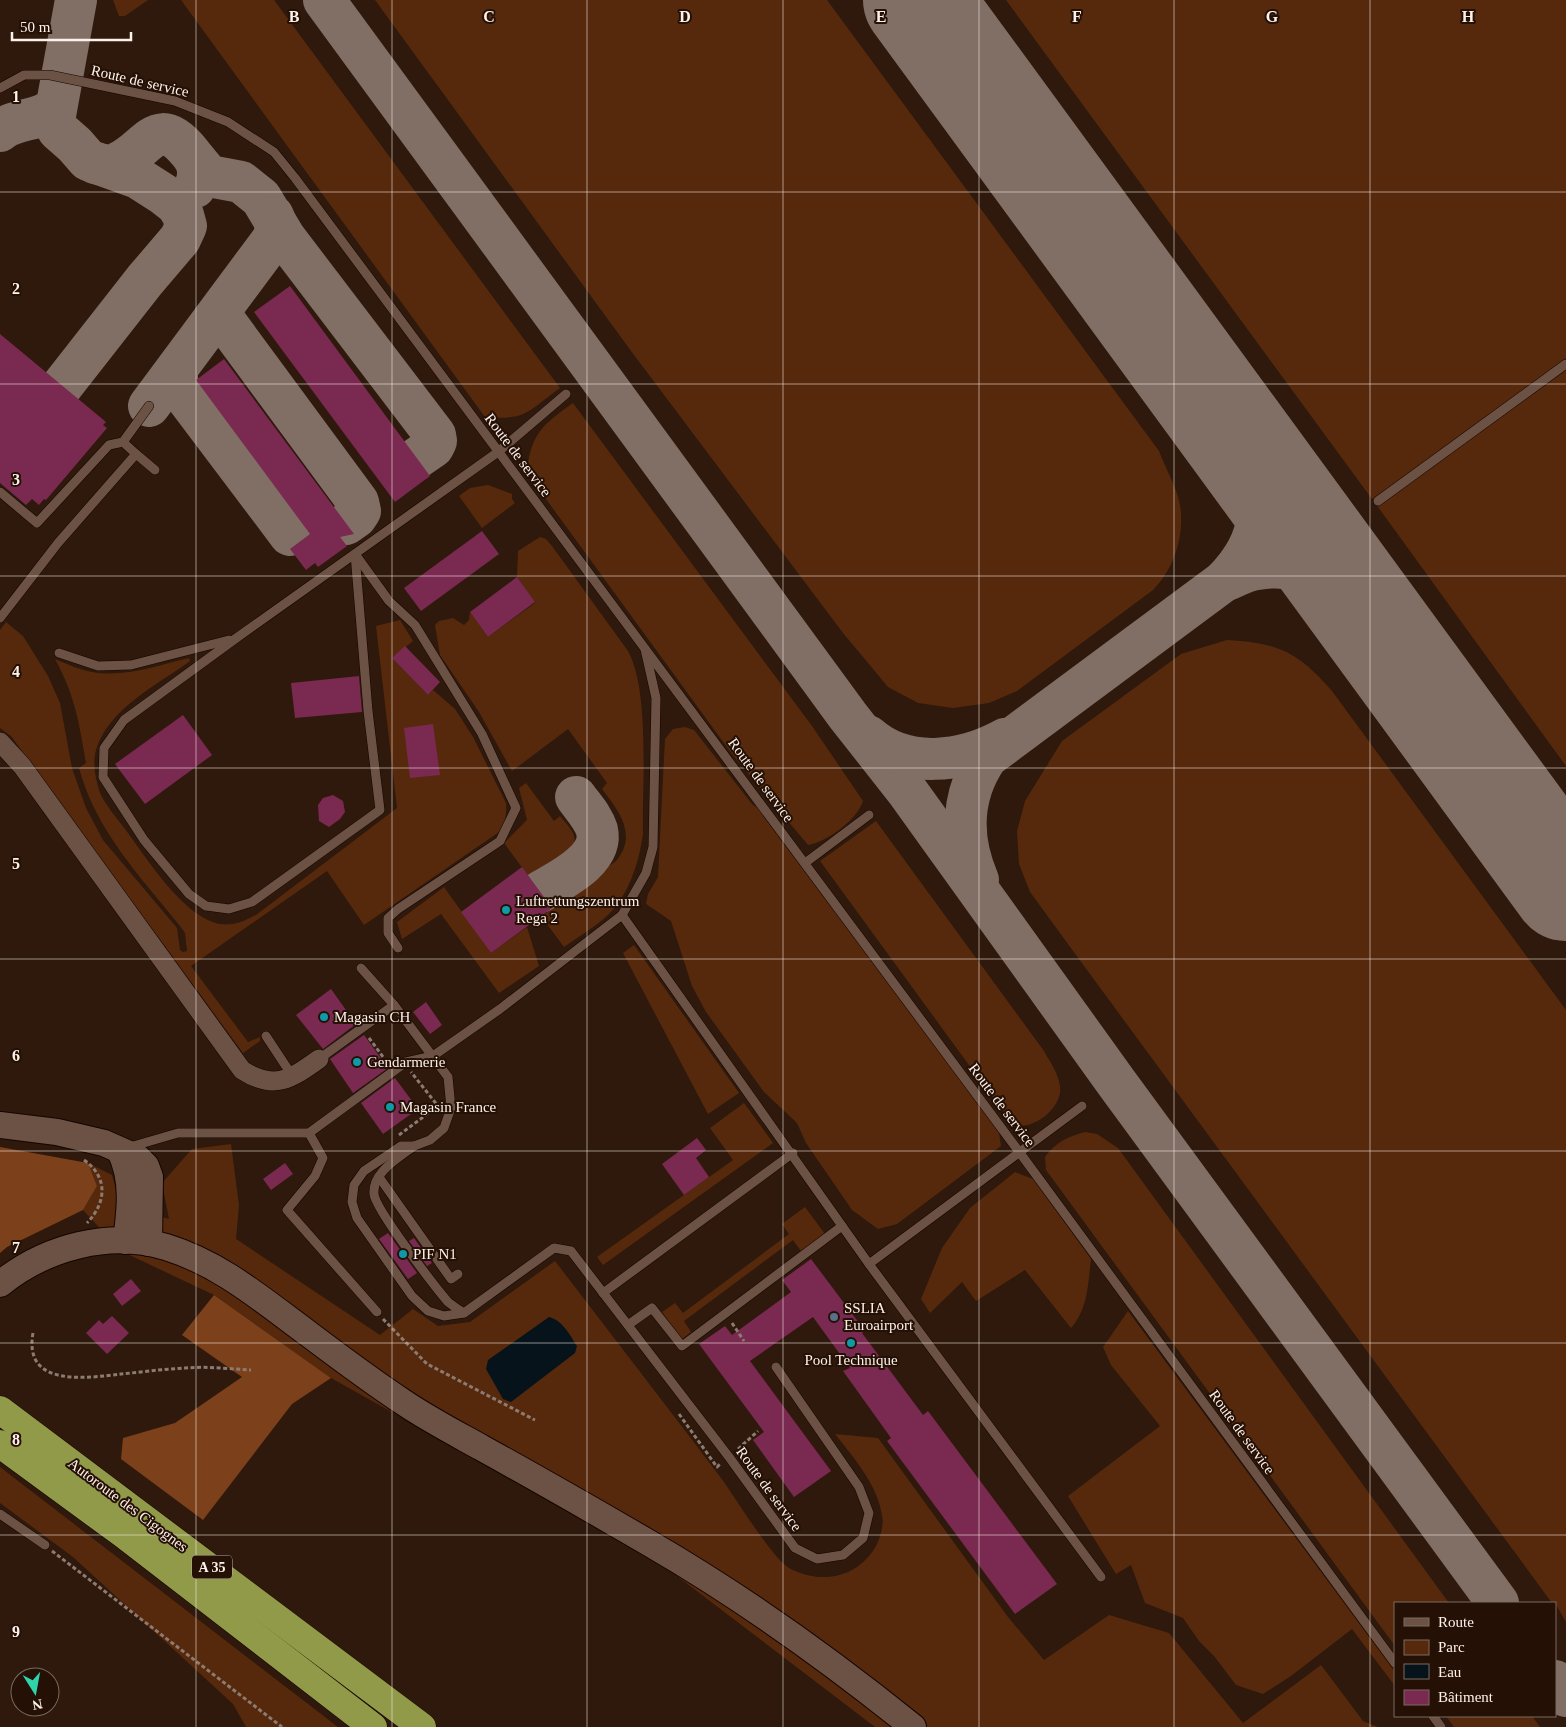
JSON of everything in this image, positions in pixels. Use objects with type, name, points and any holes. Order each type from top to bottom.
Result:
[{"type":"highway","name":"Autoroute des Cigognes","points":[[0,1410],[422,1727]]},
{"type":"highway","name":"Autoroute des Cigognes","points":[[0,1444],[123,1534],[373,1727]]},
{"type":"main road","points":[[0,1125],[57,1132],[104,1143],[138,1158],[146,1166],[150,1178],[138,1242]]},
{"type":"main road","points":[[0,1284],[13,1273],[47,1254],[81,1244],[138,1242],[201,1260],[246,1287],[405,1404],[669,1555],[755,1611],[851,1677],[913,1727]]},
{"type":"street","points":[[0,742],[22,766],[242,1070],[256,1079],[272,1082],[293,1077],[319,1059]]},
{"type":"lane","name":"Route de service","points":[[0,88],[24,75],[50,75],[175,101],[228,122],[274,152],[644,644],[1394,1662]]},
{"type":"lane","points":[[1378,501],[1566,364]]},
{"type":"lane","points":[[355,554],[368,711],[380,810],[252,902],[230,909],[206,906],[189,894],[144,840],[103,777],[104,748],[124,720],[234,638],[498,452],[566,394]]},
{"type":"lane","points":[[0,492],[36,523],[109,445],[123,442],[149,406]]},
{"type":"lane","points":[[123,442],[155,470]]},
{"type":"lane","points":[[0,618],[58,543],[136,454]]},
{"type":"lane","points":[[355,554],[389,602],[416,625],[482,734],[516,808],[500,842],[398,908],[388,918],[388,933],[398,948]]},
{"type":"lane","points":[[59,653],[98,666],[131,665],[234,638]]},
{"type":"lane","points":[[120,1151],[150,1140],[178,1133],[309,1133],[406,1062],[433,1056],[539,981],[622,915],[646,873],[653,847],[656,698],[644,644]]},
{"type":"lane","points":[[805,863],[869,815]]},
{"type":"lane","points":[[622,915],[793,1153],[869,1264],[1101,1577]]},
{"type":"lane","points":[[361,968],[394,1005],[448,1077],[451,1108],[444,1128],[430,1140],[414,1146],[382,1171],[374,1195],[387,1218],[449,1303],[464,1313]]},
{"type":"lane","points":[[319,1059],[394,1005]]},
{"type":"lane","points":[[266,1036],[293,1077]]},
{"type":"lane","points":[[869,1264],[1082,1106]]},
{"type":"lane","points":[[309,1133],[323,1158],[315,1176],[287,1210],[377,1312]]},
{"type":"lane","points":[[414,1146],[401,1146],[364,1171],[354,1184],[352,1202],[357,1218],[412,1296],[428,1311],[444,1316],[464,1313]]},
{"type":"lane","points":[[603,1292],[793,1153]]},
{"type":"lane","points":[[379,1177],[428,1242],[451,1279],[458,1274]]},
{"type":"lane","points":[[628,1325],[652,1308],[682,1346],[842,1226]]},
{"type":"lane","name":"Route de service","points":[[464,1313],[554,1248],[571,1251],[729,1457],[795,1548],[817,1559],[843,1555],[863,1538],[869,1513],[859,1487],[776,1367]]},
{"type":"lane","points":[[0,1514],[44,1546]]},
{"type":"path","points":[[367,1034],[397,1075],[409,1069],[438,1106],[393,1140]]},
{"type":"path","points":[[380,1066],[386,1061]]},
{"type":"path","points":[[74,1158],[84,1160],[94,1168],[102,1189],[101,1202],[95,1214],[78,1229],[81,1244]]},
{"type":"path","points":[[377,1312],[427,1364],[535,1420]]},
{"type":"path","points":[[33,1334],[30,1347],[36,1362],[50,1373],[76,1379],[188,1368],[251,1370]]},
{"type":"path","points":[[44,1546],[282,1727]]},
{"type":"green space","points":[[113,0],[148,0],[125,16],[119,16]]},
{"type":"green space","points":[[181,0],[274,0],[560,388],[526,413],[510,417],[485,417]]},
{"type":"green space","points":[[375,0],[827,0],[1159,451],[1176,491],[1181,516],[1181,528],[1176,551],[1167,572],[1160,582],[1153,590],[1017,691],[989,703],[953,708],[918,703],[888,687],[843,633],[631,351]]},
{"type":"green space","points":[[1006,0],[1566,0],[1566,358],[1372,499]]},
{"type":"green space","points":[[1566,370],[1566,766],[1378,507]]},
{"type":"green space","points":[[573,403],[812,726],[863,801],[855,815],[848,822],[824,840],[808,845],[732,754],[546,499],[527,469],[529,456],[536,437],[547,423]]},
{"type":"green space","points":[[488,485],[512,494],[512,499],[515,503],[482,528],[459,496],[470,488]]},
{"type":"green space","points":[[540,537],[546,539],[552,546],[628,651],[635,668],[642,714],[644,765],[643,834],[636,867],[622,898],[608,915],[564,947],[541,916],[616,861],[625,842],[624,824],[602,789],[607,783],[568,729],[512,771],[479,712],[440,655],[435,625],[439,621],[453,618],[464,625],[469,620],[470,612],[488,637],[535,603],[517,577],[518,551]]},
{"type":"green space","points":[[400,620],[413,641],[392,658],[428,695],[433,690],[455,709],[473,737],[506,803],[504,822],[499,832],[364,925],[327,871],[191,966],[248,1042],[260,1037],[260,1041],[243,1053],[11,736],[0,728],[0,630],[6,622],[23,636],[48,676],[60,703],[72,768],[86,808],[103,840],[177,928],[180,950],[183,952],[187,951],[185,933],[121,852],[96,812],[79,768],[86,763],[72,697],[55,659],[87,671],[116,673],[141,670],[189,658],[190,661],[135,699],[111,722],[102,735],[96,750],[94,761],[95,773],[101,795],[106,804],[166,884],[192,910],[206,919],[220,924],[234,924],[256,915],[397,808],[376,626]]},
{"type":"green space","points":[[1227,640],[1245,641],[1274,647],[1286,652],[1309,667],[1332,691],[1566,1010],[1566,1622],[1556,1602],[1551,1602],[1030,892],[1019,864],[1017,831],[1025,801],[1062,741],[1181,654]]},
{"type":"green space","points":[[685,727],[694,730],[752,804],[759,809],[849,926],[999,1133],[1001,1146],[897,1224],[878,1229],[852,1210],[806,1143],[797,1123],[764,1092],[706,1012],[692,986],[671,921],[646,904],[648,894],[658,877],[665,739],[673,729]]},
{"type":"green space","points":[[526,783],[554,821],[560,816],[571,830],[574,838],[573,846],[529,877],[504,843],[527,820],[519,788]]},
{"type":"green space","points":[[876,821],[1044,1051],[1054,1068],[1058,1077],[1060,1095],[1051,1110],[1036,1122],[1020,1126],[1012,1124],[820,861]]},
{"type":"green space","points":[[444,887],[491,953],[527,927],[539,966],[499,993],[441,914],[402,939],[397,922]]},
{"type":"green space","points":[[634,945],[739,1093],[708,1114],[623,953]]},
{"type":"green space","points":[[744,1103],[773,1143],[603,1265],[597,1257],[733,1160],[710,1128]]},
{"type":"green space","points":[[1085,1132],[1097,1134],[1118,1148],[1448,1602],[1394,1602],[1394,1645],[1046,1170],[1045,1157],[1058,1144]]},
{"type":"green space","points":[[231,1144],[239,1205],[236,1239],[380,1335],[413,1309],[438,1326],[470,1322],[555,1261],[721,1478],[773,1552],[789,1568],[814,1576],[827,1577],[850,1571],[870,1555],[877,1544],[882,1530],[883,1518],[879,1504],[864,1472],[835,1434],[878,1438],[1008,1617],[1044,1660],[1109,1615],[1169,1633],[1243,1723],[1321,1665],[1363,1721],[1378,1727],[875,1727],[656,1560],[331,1378],[214,1295],[121,1251],[83,1210],[97,1186],[88,1163],[112,1175],[120,1205],[169,1219],[162,1183],[192,1149]]},
{"type":"green space","points":[[1015,1172],[1033,1179],[1091,1259],[1084,1304],[1077,1321],[1071,1328],[1025,1270],[976,1301],[962,1282],[930,1313],[921,1299],[942,1248],[970,1208]]},
{"type":"green space","points":[[805,1207],[825,1234],[801,1251],[793,1240],[684,1321],[691,1332],[682,1339],[662,1312],[675,1303],[683,1313],[789,1234],[782,1224]]},
{"type":"green space","points":[[1128,1311],[1394,1671],[1394,1685],[1352,1629],[1291,1676],[1263,1694],[1236,1685],[1214,1656],[1199,1641],[1183,1618],[1145,1603],[1131,1565],[1116,1574],[1068,1496],[1160,1426],[1111,1365],[1103,1347]]},
{"type":"green space","points":[[0,1467],[338,1727],[246,1727],[233,1704],[73,1557],[0,1503]]},
{"type":"green space","points":[[1447,1717],[1533,1717],[1540,1727],[1454,1727]]},
{"type":"shaded area","points":[[0,1147],[88,1163],[97,1186],[83,1210],[7,1247],[0,1253]]},
{"type":"shaded area","points":[[214,1295],[331,1378],[292,1404],[203,1520],[121,1459],[123,1438],[175,1423],[242,1377],[182,1335]]},
{"type":"water","points":[[549,1317],[558,1321],[568,1333],[577,1346],[575,1353],[511,1402],[503,1399],[486,1369],[488,1360]]},
{"type":"building","points":[[290,286],[430,476],[395,502],[254,312]]},
{"type":"building","points":[[0,334],[106,422],[103,425],[107,428],[46,500],[44,499],[39,505],[32,499],[26,505],[0,483]]},
{"type":"building","points":[[224,359],[354,534],[340,537],[347,546],[318,567],[315,563],[306,570],[290,549],[310,534],[196,380]]},
{"type":"building","points":[[482,531],[499,554],[421,611],[404,588]]},
{"type":"building","points":[[517,577],[535,602],[488,637],[470,612]]},
{"type":"building","points":[[405,646],[440,682],[428,695],[392,658]]},
{"type":"building","points":[[359,676],[362,712],[295,718],[291,683]]},
{"type":"building","points":[[183,715],[212,755],[145,804],[115,764]]},
{"type":"building","points":[[433,724],[440,775],[410,778],[404,728]]},
{"type":"building","points":[[333,795],[343,801],[345,812],[340,819],[329,827],[319,821],[318,805],[323,798]]},
{"type":"building","name":"Luftrettungszentrum Rega 2","points":[[522,867],[552,908],[491,953],[461,912]]},
{"type":"building","name":"Magasin CH","points":[[331,989],[356,1024],[323,1049],[296,1015]]},
{"type":"building","points":[[426,1002],[442,1025],[430,1034],[413,1012]]},
{"type":"building","name":"Gendarmerie","points":[[364,1035],[388,1068],[353,1093],[330,1059]]},
{"type":"building","name":"Magasin France","points":[[395,1078],[418,1109],[383,1134],[361,1103]]},
{"type":"building","points":[[697,1138],[706,1150],[696,1158],[709,1177],[684,1195],[662,1164]]},
{"type":"building","points":[[285,1163],[293,1174],[271,1190],[263,1179]]},
{"type":"building","points":[[388,1233],[417,1273],[408,1279],[379,1239]]},
{"type":"building","points":[[414,1238],[432,1263],[427,1266],[409,1241]]},
{"type":"building","points":[[811,1259],[865,1331],[862,1333],[923,1415],[928,1411],[1057,1584],[1015,1614],[887,1441],[891,1438],[843,1371],[850,1368],[813,1317],[750,1361],[831,1471],[794,1497],[753,1440],[764,1432],[699,1344],[725,1326],[732,1335],[791,1292],[782,1280]]},
{"type":"building","points":[[131,1279],[141,1291],[122,1306],[113,1294]]},
{"type":"building","points":[[112,1316],[129,1333],[107,1354],[86,1333],[99,1320],[103,1324]]},
{"type":"taxiway","points":[[62,386],[145,280],[180,239],[186,226],[183,215],[177,205],[163,194],[138,178],[88,160],[58,130],[54,121],[76,0]]},
{"type":"taxiway","points":[[324,0],[848,716],[907,791],[1116,1082],[1497,1602]]},
{"type":"taxiway","points":[[0,131],[14,123],[44,115],[56,106]]},
{"type":"taxiway","points":[[95,163],[115,164],[129,157],[153,137],[161,134],[170,135],[179,141],[196,162],[198,178],[195,187]]},
{"type":"taxiway","points":[[195,159],[209,176],[241,182],[261,198],[285,238],[435,435],[436,441],[433,447],[417,458]]},
{"type":"taxiway","points":[[149,406],[273,239],[277,226],[273,216]]},
{"type":"taxiway","points":[[221,311],[221,316],[358,502],[360,511],[356,517],[346,524]]},
{"type":"taxiway","points":[[177,370],[177,385],[290,535]]},
{"type":"taxiway","points":[[978,880],[968,848],[966,817],[972,786],[978,771],[987,757],[1224,581],[1249,548],[1258,515],[1258,498],[1254,480],[1240,442]]},
{"type":"taxiway","points":[[1224,581],[1253,570],[1274,567],[1289,568],[1317,577],[1341,592],[1365,612]]},
{"type":"taxiway","points":[[868,736],[883,747],[900,754],[917,758],[935,759],[971,753],[1005,739]]},
{"type":"taxiway","points":[[540,892],[579,868],[594,851],[597,841],[597,830],[590,816],[576,797]]},
{"type":"taxiway","points":[[1556,1682],[1566,1696]]},
{"type":"runway","points":[[917,0],[1566,887]]},
{"type":"place","name":"Luftrettungszentrum Rega 2","points":[[506,910]]},
{"type":"place","name":"Magasin CH","points":[[324,1017]]},
{"type":"place","name":"Gendarmerie","points":[[357,1062]]},
{"type":"place","name":"Magasin France","points":[[390,1107]]},
{"type":"place","name":"PIF N1","points":[[403,1254]]},
{"type":"place","name":"SSLIA Euroairport","points":[[834,1317]]},
{"type":"place","name":"Pool Technique","points":[[851,1343]]}]
